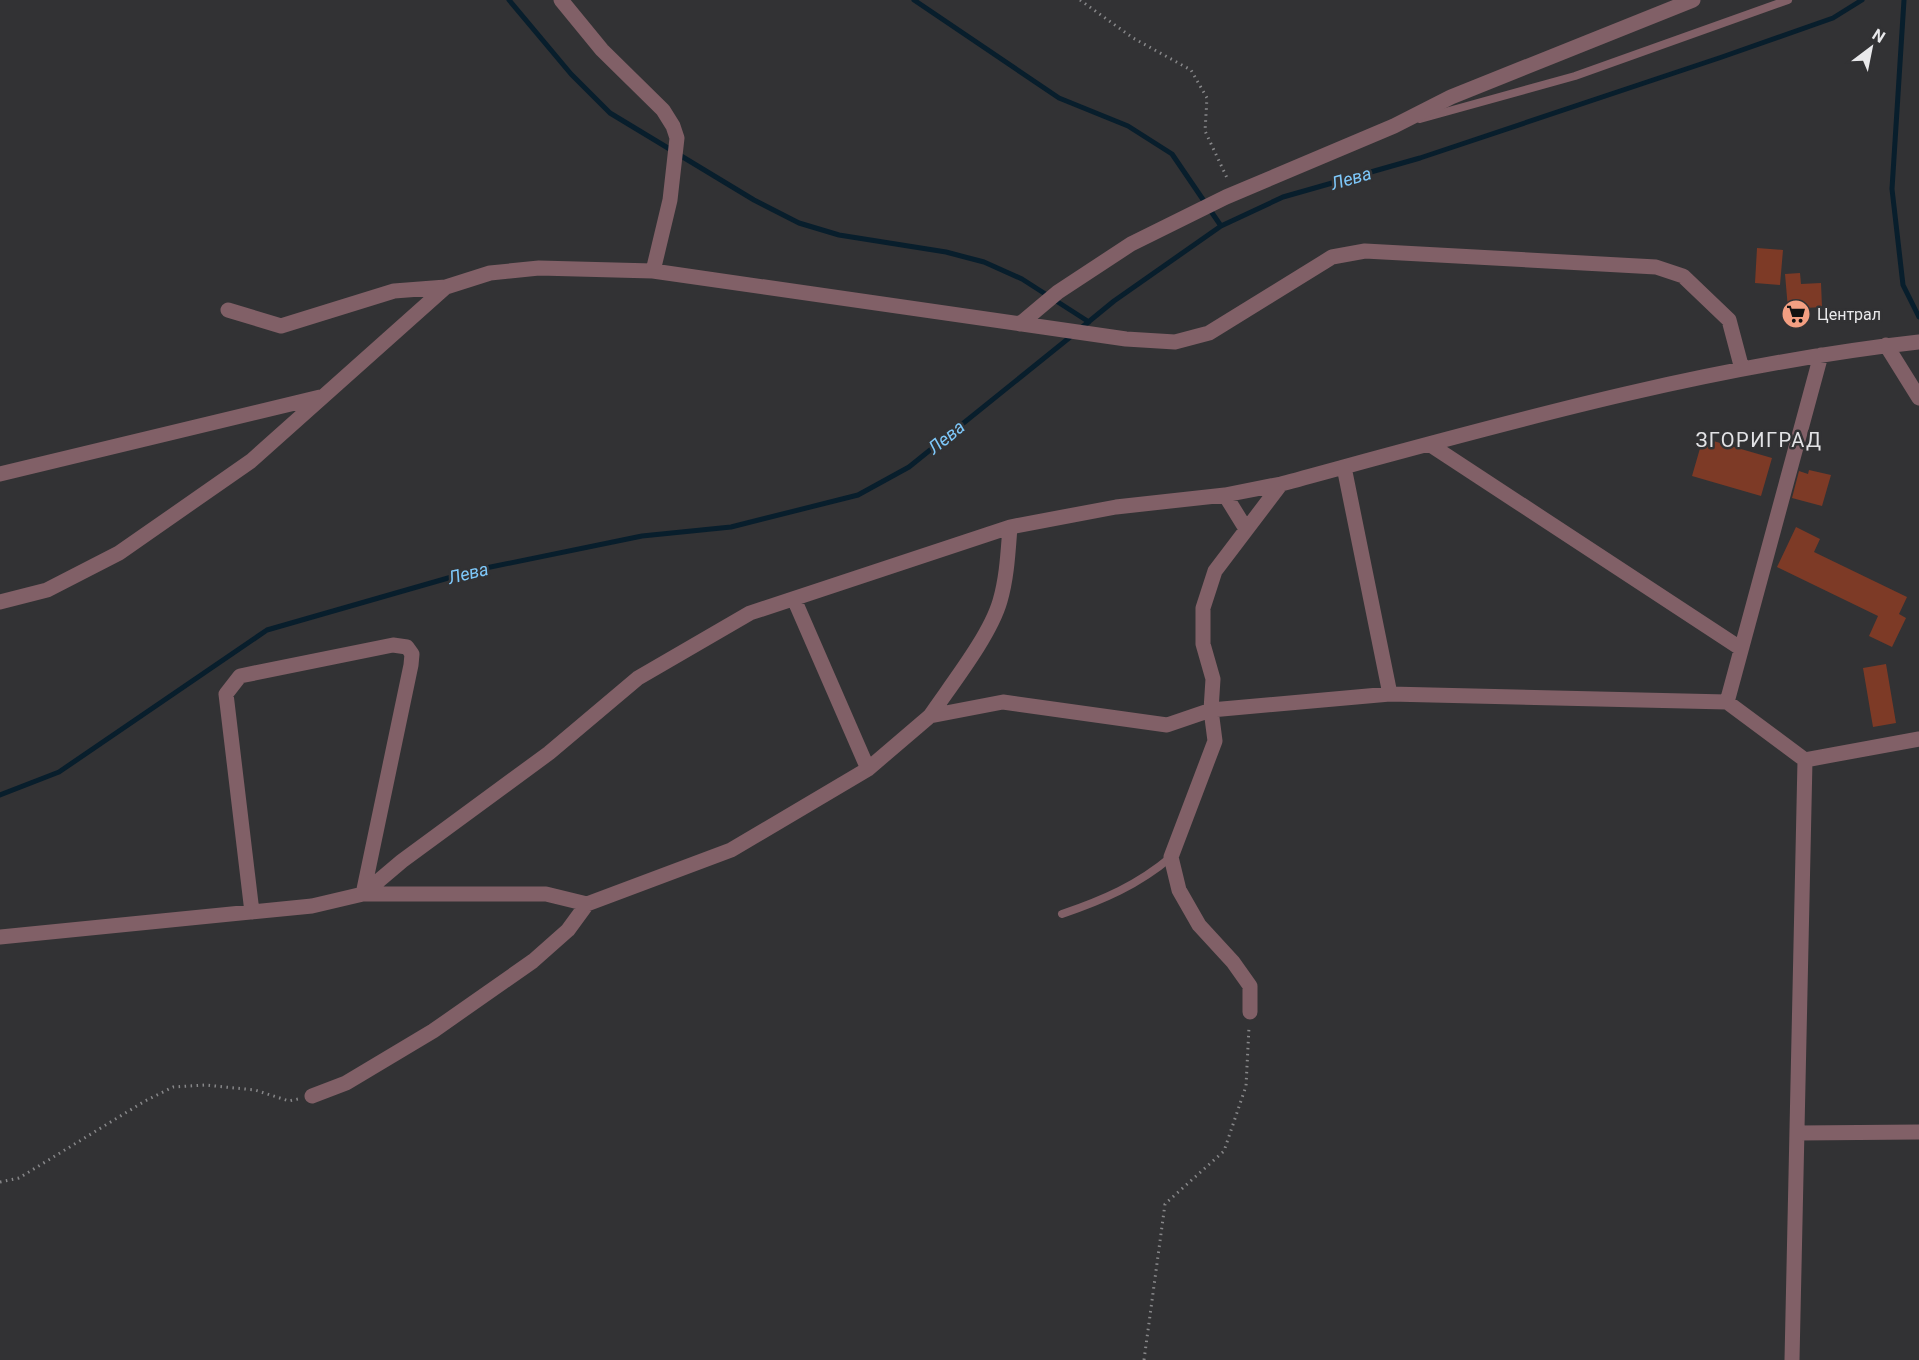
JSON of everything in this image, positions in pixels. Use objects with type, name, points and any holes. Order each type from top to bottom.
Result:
[{"type":"street","points":[[561,0],[602,50],[663,110],[673,126],[677,138],[670,200],[653,271]]},
{"type":"street","points":[[1020,324],[1058,292],[1131,244],[1235,194],[1394,126],[1483,83],[1693,0]]},
{"type":"street","points":[[228,310],[281,326],[301,322],[394,291],[446,287],[490,273],[539,268],[653,271],[1126,339],[1175,342],[1209,333],[1332,257],[1365,251],[1656,267],[1683,276],[1729,320],[1742,369]]},
{"type":"street","points":[[0,602],[47,590],[119,552],[251,461],[446,287]]},
{"type":"street","points":[[363,894],[402,861],[549,753],[638,678],[750,613],[1010,527],[1116,507],[1225,495],[1281,484],[1630,392],[1742,369],[1886,345],[1919,342]]},
{"type":"street","points":[[1886,345],[1919,398]]},
{"type":"street","points":[[1727,702],[1821,356]]},
{"type":"street","points":[[0,474],[323,396]]},
{"type":"street","points":[[1429,444],[1740,648]]},
{"type":"street","points":[[1344,467],[1390,694]]},
{"type":"street","points":[[1250,1012],[1250,986],[1233,962],[1199,925],[1179,890],[1171,857],[1215,741],[1211,710],[1213,679],[1203,644],[1203,608],[1215,571],[1281,484]]},
{"type":"street","points":[[1225,495],[1246,530]]},
{"type":"street","points":[[312,1096],[346,1083],[423,1036],[533,961],[568,930],[587,904],[731,850],[868,769],[930,716],[974,651],[1000,603],[1008,564],[1010,527]]},
{"type":"street","points":[[794,599],[868,769]]},
{"type":"street","points":[[252,912],[226,694],[240,676],[400,644],[407,647],[412,654],[411,665],[363,894]]},
{"type":"street","points":[[930,716],[1003,702],[1167,725],[1211,710],[1390,694],[1727,702],[1805,760],[1919,739]]},
{"type":"street","points":[[1792,1360],[1805,760]]},
{"type":"street","points":[[0,937],[312,906],[363,894],[546,894],[587,904]]},
{"type":"street","points":[[1798,1132],[1919,1132]]},
{"type":"lane","points":[[1394,126],[1575,76],[1788,0]]},
{"type":"lane","points":[[1062,914],[1102,901],[1148,877],[1171,857]]},
{"type":"path","points":[[1080,0],[1133,38],[1191,70],[1206,98],[1204,131],[1235,194]]},
{"type":"path","points":[[1144,1360],[1165,1204],[1224,1151],[1246,1086],[1250,1012]]},
{"type":"path","points":[[0,1182],[19,1178],[145,1101],[173,1087],[205,1085],[255,1090],[289,1101],[312,1096]]},
{"type":"building","points":[[1757,248],[1783,250],[1780,285],[1755,283]]},
{"type":"building","points":[[1800,273],[1801,284],[1821,283],[1822,307],[1788,309],[1785,274]]},
{"type":"building","points":[[1703,438],[1772,458],[1761,496],[1692,476]]},
{"type":"building","points":[[1809,470],[1831,475],[1822,506],[1792,498],[1799,471],[1808,474]]},
{"type":"building","points":[[1796,527],[1820,539],[1814,552],[1907,597],[1899,614],[1906,618],[1892,647],[1869,636],[1878,616],[1777,567]]},
{"type":"building","points":[[1886,664],[1896,723],[1873,727],[1863,668]]},
{"type":"waterway","points":[[509,0],[571,74],[610,113],[754,200],[799,223],[839,235],[946,252],[984,262],[1022,279],[1089,322]]},
{"type":"waterway","points":[[914,0],[1059,98],[1128,126],[1172,154],[1221,226]]},
{"type":"waterway","name":"Лева","points":[[1081,328],[1114,301],[1221,226],[1283,197],[1420,158],[1722,57],[1833,18],[1862,0]]},
{"type":"waterway","points":[[1904,0],[1892,189],[1903,285],[1919,317]]},
{"type":"waterway","name":"Лева","points":[[0,795],[59,772],[267,630],[476,570],[642,536],[731,527],[858,495],[909,467],[1074,334]]},
{"type":"place","name":"Централ","points":[[1796,314]]},
{"type":"district","name":"ЗГОРИГРАД","points":[[1759,440]]}]
